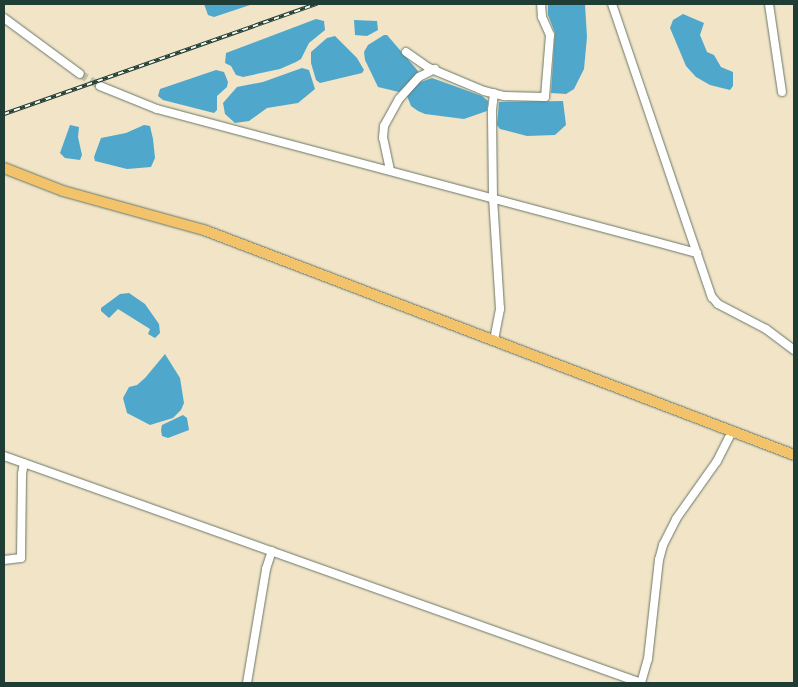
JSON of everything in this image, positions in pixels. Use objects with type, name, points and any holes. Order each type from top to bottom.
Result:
[{"type":"main road","points":[[4,168],[54,188],[204,230],[794,454]]},
{"type":"street","points":[[406,52],[435,69],[494,94],[545,97],[550,35],[542,17],[541,4]]},
{"type":"street","points":[[612,4],[715,301],[766,329],[794,350]]},
{"type":"street","points":[[769,4],[782,92]]},
{"type":"street","points":[[4,18],[80,74]]},
{"type":"street","points":[[390,170],[382,138],[384,126],[406,92],[419,77],[435,69]]},
{"type":"street","points":[[100,86],[157,109],[697,253]]},
{"type":"street","points":[[494,94],[492,110],[493,198],[500,308],[494,340]]},
{"type":"street","points":[[4,456],[641,683],[648,659],[659,560],[663,545],[676,519],[717,461],[732,431]]},
{"type":"street","points":[[4,560],[21,558],[22,474],[24,463]]},
{"type":"street","points":[[247,683],[266,569],[272,551]]},
{"type":"water","points":[[204,4],[253,4],[214,17],[208,15]]},
{"type":"water","points":[[548,4],[585,4],[587,37],[584,69],[574,89],[566,94],[551,93],[555,33],[548,15]]},
{"type":"water","points":[[683,14],[704,23],[700,35],[707,52],[714,55],[721,67],[733,72],[733,86],[730,90],[710,85],[696,77],[686,66],[670,28],[673,20]]},
{"type":"water","points":[[316,19],[324,21],[325,30],[309,43],[301,59],[296,62],[280,69],[243,77],[236,75],[231,66],[225,63],[226,53]]},
{"type":"water","points":[[354,20],[377,21],[378,30],[367,36],[355,35]]},
{"type":"water","points":[[387,35],[418,71],[418,74],[399,92],[378,87],[365,60],[364,52],[368,45]]},
{"type":"water","points":[[335,36],[357,58],[364,70],[362,73],[320,83],[316,80],[311,63],[311,52],[327,38]]},
{"type":"water","points":[[302,68],[309,70],[315,89],[298,103],[267,108],[249,121],[235,123],[225,114],[223,103],[237,87],[263,82]]},
{"type":"water","points":[[216,70],[224,72],[228,82],[227,87],[217,96],[217,110],[214,113],[163,100],[158,96],[160,89]]},
{"type":"water","points":[[432,78],[482,96],[488,101],[487,111],[464,119],[425,114],[418,111],[411,106],[407,96],[418,83]]},
{"type":"water","points":[[563,101],[566,125],[555,135],[527,136],[500,129],[497,125],[499,102]]},
{"type":"water","points":[[70,125],[79,127],[78,137],[82,155],[80,160],[65,158],[60,153]]},
{"type":"water","points":[[144,125],[150,126],[153,139],[155,158],[151,167],[127,169],[95,161],[94,157],[101,138],[126,133]]},
{"type":"water","points":[[129,293],[145,304],[159,324],[160,333],[155,338],[148,334],[150,329],[118,309],[109,318],[101,311],[101,308],[120,294]]},
{"type":"water","points":[[165,354],[180,378],[184,403],[181,410],[173,418],[150,425],[127,413],[123,398],[129,387],[137,385],[145,378]]},
{"type":"water","points":[[183,415],[187,418],[189,430],[168,438],[162,436],[162,425]]},
{"type":"tunnel","points":[[80,74],[100,86]]},
{"type":"railway","points":[[4,114],[317,4]]}]
